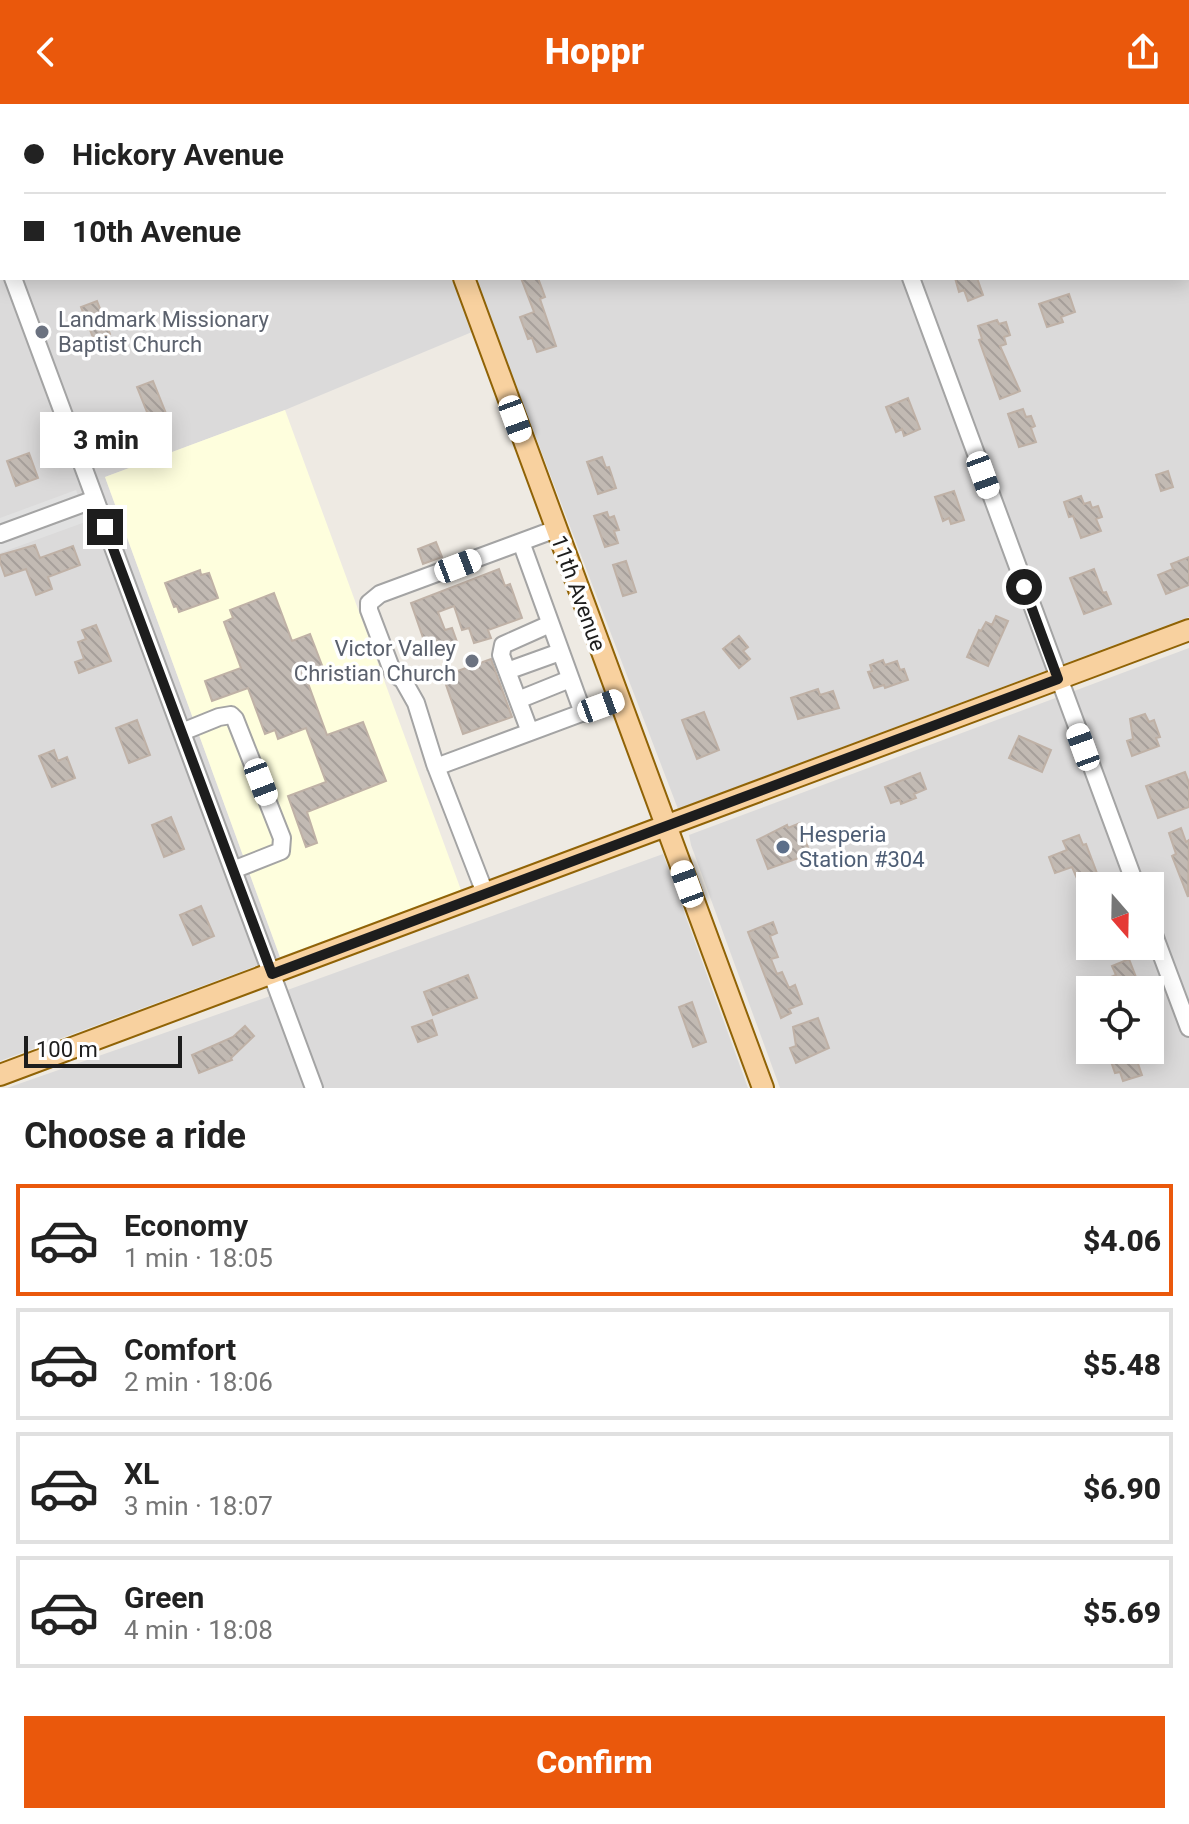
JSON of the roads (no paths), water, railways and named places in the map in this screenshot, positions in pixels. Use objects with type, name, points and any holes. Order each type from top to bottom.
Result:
[{"type":"main road","name":"11th Avenue","points":[[465,280],[763,1088]]},
{"type":"main road","points":[[0,1075],[1189,630]]},
{"type":"street","points":[[14,280],[314,1088]]},
{"type":"street","points":[[912,280],[1131,872]]},
{"type":"street","points":[[0,534],[95,499]]},
{"type":"street","points":[[485,893],[436,767],[416,703],[403,680],[393,673],[369,603],[380,594],[556,529]]},
{"type":"street","points":[[521,542],[583,713]]},
{"type":"street","points":[[530,732],[501,655],[503,645],[550,624]]},
{"type":"street","points":[[507,671],[560,652]]},
{"type":"street","points":[[518,700],[570,679]]},
{"type":"street","points":[[436,767],[619,699]]},
{"type":"street","points":[[182,732],[219,717],[231,715],[235,719],[282,838],[281,851],[233,870]]},
{"type":"street","points":[[1164,960],[1189,1028]]},
{"type":"place","name":"Landmark Missionary Baptist Church","points":[[42,332]]},
{"type":"place","name":"Victor Valley Christian Church","points":[[472,661]]},
{"type":"place","name":"Hesperia Station #304","points":[[783,847]]}]
